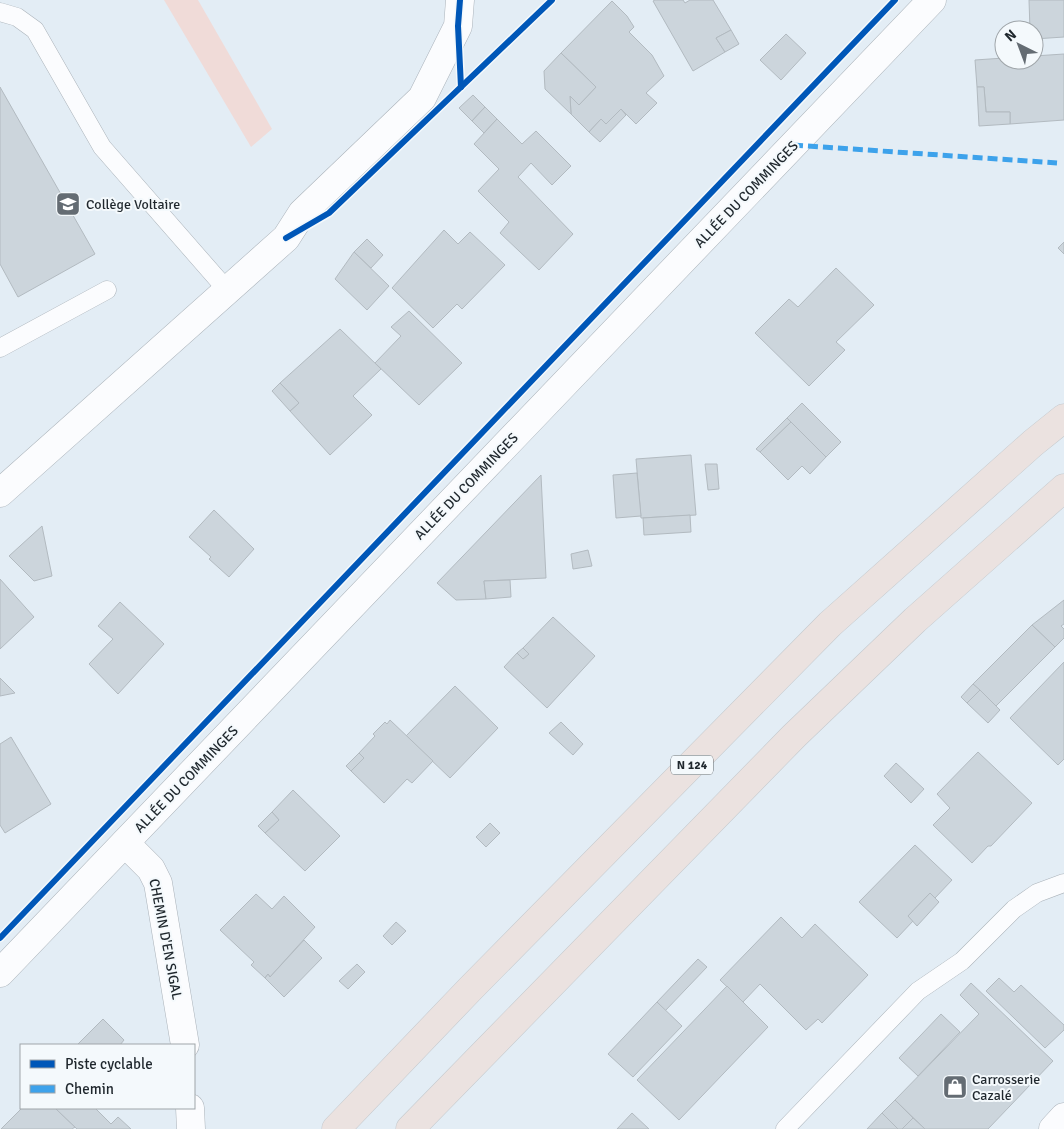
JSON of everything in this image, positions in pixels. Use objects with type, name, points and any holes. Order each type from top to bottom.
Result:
[{"type":"highway","name":"N 124","points":[[336,1129],[471,988],[830,624],[1033,443],[1064,418]]},
{"type":"highway","points":[[410,1129],[794,736],[916,620],[1064,488]]},
{"type":"street","points":[[0,492],[286,238],[302,213],[422,98],[458,26],[460,0]]},
{"type":"street","name":"ALLÉE DU COMMINGES","points":[[0,973],[932,0]]},
{"type":"street","name":"CHEMIN D'EN SIGAL","points":[[125,843],[152,869],[158,883],[185,1044]]},
{"type":"street","points":[[190,1109],[191,1129]]},
{"type":"street","points":[[1053,1129],[1064,1117]]},
{"type":"lane","points":[[0,12],[16,17],[35,30],[102,147],[227,290]]},
{"type":"lane","points":[[0,348],[107,290]]},
{"type":"lane","points":[[785,1129],[918,991],[962,962],[1014,909],[1037,893],[1064,883]]},
{"type":"shaded area","points":[[164,0],[198,0],[272,129],[251,147]]},
{"type":"building","points":[[683,0],[685,3],[690,0],[713,0],[731,30],[716,38],[725,52],[693,71],[653,1]]},
{"type":"building","points":[[1029,0],[1064,0],[1064,37],[1044,38],[1044,20],[1030,20]]},
{"type":"building","points":[[612,1],[627,16],[634,27],[629,32],[652,55],[664,76],[646,93],[657,103],[636,124],[621,109],[606,124],[601,119],[589,132],[571,114],[570,96],[579,105],[596,87],[561,53]]},
{"type":"building","points":[[731,30],[739,44],[725,52],[716,38]]},
{"type":"building","points":[[786,34],[806,53],[781,80],[760,60]]},
{"type":"building","points":[[561,53],[596,87],[579,105],[570,96],[571,114],[545,89],[544,71]]},
{"type":"building","points":[[1064,54],[1064,120],[1010,124],[1010,112],[986,112],[984,87],[977,87],[975,60],[994,59],[994,70],[1044,70],[1044,55]]},
{"type":"building","points":[[0,87],[95,254],[18,297],[0,264]]},
{"type":"building","points":[[977,87],[984,87],[986,112],[1010,112],[1010,124],[979,126]]},
{"type":"building","points":[[473,95],[485,107],[472,121],[459,108]]},
{"type":"building","points":[[485,107],[497,119],[484,133],[472,121]]},
{"type":"building","points":[[621,109],[626,115],[600,142],[589,132],[601,119],[606,124]]},
{"type":"building","points":[[497,119],[522,144],[536,131],[571,166],[552,185],[531,163],[518,177],[573,234],[539,270],[500,233],[509,222],[478,191],[499,169],[474,144]]},
{"type":"building","points":[[444,230],[458,244],[470,232],[505,265],[462,309],[457,304],[433,328],[392,288]]},
{"type":"building","points":[[367,239],[383,255],[371,268],[354,252]]},
{"type":"building","points":[[1064,242],[1064,254],[1058,248]]},
{"type":"building","points":[[354,252],[389,286],[367,310],[335,279]]},
{"type":"building","points":[[836,268],[874,305],[836,342],[845,350],[809,386],[755,333],[789,299],[798,307]]},
{"type":"building","points":[[409,311],[462,363],[419,405],[375,363],[401,336],[391,327]]},
{"type":"building","points":[[340,329],[381,369],[353,396],[372,415],[330,455],[290,411],[299,403],[280,383]]},
{"type":"building","points":[[280,383],[299,403],[290,411],[272,391]]},
{"type":"building","points":[[802,403],[841,442],[826,457],[787,418]]},
{"type":"building","points":[[787,418],[791,422],[760,452],[756,449]]},
{"type":"building","points":[[791,422],[826,457],[810,474],[802,466],[788,480],[760,452]]},
{"type":"building","points":[[691,455],[696,515],[641,518],[636,459]]},
{"type":"building","points":[[705,464],[717,464],[719,489],[708,490]]},
{"type":"building","points":[[637,473],[641,516],[616,518],[613,475]]},
{"type":"building","points":[[541,475],[546,578],[484,581],[486,599],[456,600],[437,583]]},
{"type":"building","points":[[214,510],[254,549],[229,577],[189,537]]},
{"type":"building","points":[[690,515],[691,532],[644,535],[643,518]]},
{"type":"building","points":[[42,526],[52,576],[34,581],[9,556]]},
{"type":"building","points":[[588,550],[592,566],[573,569],[571,554]]},
{"type":"building","points":[[0,579],[34,617],[0,649]]},
{"type":"building","points":[[510,580],[511,597],[486,599],[484,581]]},
{"type":"building","points":[[1064,600],[1064,624],[1061,626],[1064,629],[1064,638],[1055,647],[1032,625]]},
{"type":"building","points":[[120,602],[164,644],[118,694],[89,664],[113,639],[98,626]]},
{"type":"building","points":[[553,617],[595,656],[547,708],[504,667],[517,653],[523,659],[529,654],[523,648]]},
{"type":"building","points":[[1032,625],[1055,647],[996,706],[973,684]]},
{"type":"building","points":[[523,648],[529,654],[523,659],[517,653]]},
{"type":"building","points":[[1064,662],[1064,759],[1058,765],[1010,718]]},
{"type":"building","points":[[0,678],[15,693],[0,696]]},
{"type":"building","points":[[973,684],[980,690],[967,703],[961,697]]},
{"type":"building","points":[[455,686],[498,728],[450,778],[406,736]]},
{"type":"building","points":[[980,690],[1000,710],[988,723],[967,703]]},
{"type":"building","points":[[390,720],[433,761],[412,783],[407,779],[384,803],[351,771],[364,758],[359,753],[375,736],[373,734],[385,722],[387,724]]},
{"type":"building","points":[[561,722],[583,744],[573,755],[549,733]]},
{"type":"building","points":[[11,737],[51,804],[5,833],[0,825],[0,744]]},
{"type":"building","points":[[978,752],[1032,803],[972,863],[933,825],[950,808],[937,794]]},
{"type":"building","points":[[359,753],[364,758],[351,771],[346,766]]},
{"type":"building","points":[[896,763],[924,789],[911,803],[884,776]]},
{"type":"building","points":[[293,790],[340,836],[305,871],[265,833],[279,820],[272,812]]},
{"type":"building","points":[[272,812],[279,820],[265,833],[258,826]]},
{"type":"building","points":[[490,823],[500,833],[486,847],[476,837]]},
{"type":"building","points":[[915,845],[952,880],[935,898],[930,893],[908,916],[913,921],[897,938],[859,902]]},
{"type":"building","points":[[930,893],[939,902],[917,926],[908,916]]},
{"type":"building","points":[[256,894],[272,909],[284,896],[315,927],[270,977],[268,974],[265,978],[251,965],[254,962],[220,930]]},
{"type":"building","points":[[781,917],[802,938],[815,924],[868,975],[822,1023],[818,1019],[806,1030],[760,984],[743,1002],[720,980]]},
{"type":"building","points":[[396,922],[406,931],[392,945],[383,936]]},
{"type":"building","points":[[304,940],[322,958],[284,997],[265,978],[268,974],[270,977]]},
{"type":"building","points":[[698,959],[707,967],[665,1011],[657,1002]]},
{"type":"building","points":[[357,964],[365,972],[348,989],[339,981]]},
{"type":"building","points":[[999,978],[1014,992],[1021,985],[1064,1025],[1064,1030],[1045,1048],[986,991]]},
{"type":"building","points":[[971,983],[1053,1061],[988,1129],[925,1129],[895,1100],[979,1014],[960,995]]},
{"type":"building","points":[[727,986],[768,1027],[679,1120],[637,1080]]},
{"type":"building","points":[[657,1002],[682,1026],[633,1077],[608,1054]]},
{"type":"building","points":[[941,1014],[960,1032],[918,1076],[899,1058]]},
{"type":"building","points":[[103,1019],[124,1040],[121,1044],[78,1044]]},
{"type":"building","points":[[895,1100],[913,1118],[902,1129],[898,1129],[882,1113]]},
{"type":"building","points":[[21,1109],[56,1109],[75,1127],[72,1129],[1,1129]]},
{"type":"building","points":[[56,1109],[96,1109],[111,1124],[118,1117],[131,1129],[77,1129]]},
{"type":"building","points":[[632,1113],[649,1129],[617,1129]]},
{"type":"building","points":[[882,1113],[898,1129],[867,1129]]},
{"type":"building","points":[[913,1118],[925,1129],[902,1129]]},
{"type":"marked path","points":[[793,145],[1057,163]]},
{"type":"cycle path","points":[[460,0],[458,26],[461,87]]},
{"type":"cycle path","points":[[286,238],[329,213],[552,0]]},
{"type":"cycle path","points":[[0,938],[895,0]]},
{"type":"place","name":"Collège Voltaire","points":[[68,204]]},
{"type":"place","name":"Carrosserie Cazalé","points":[[955,1087]]}]
